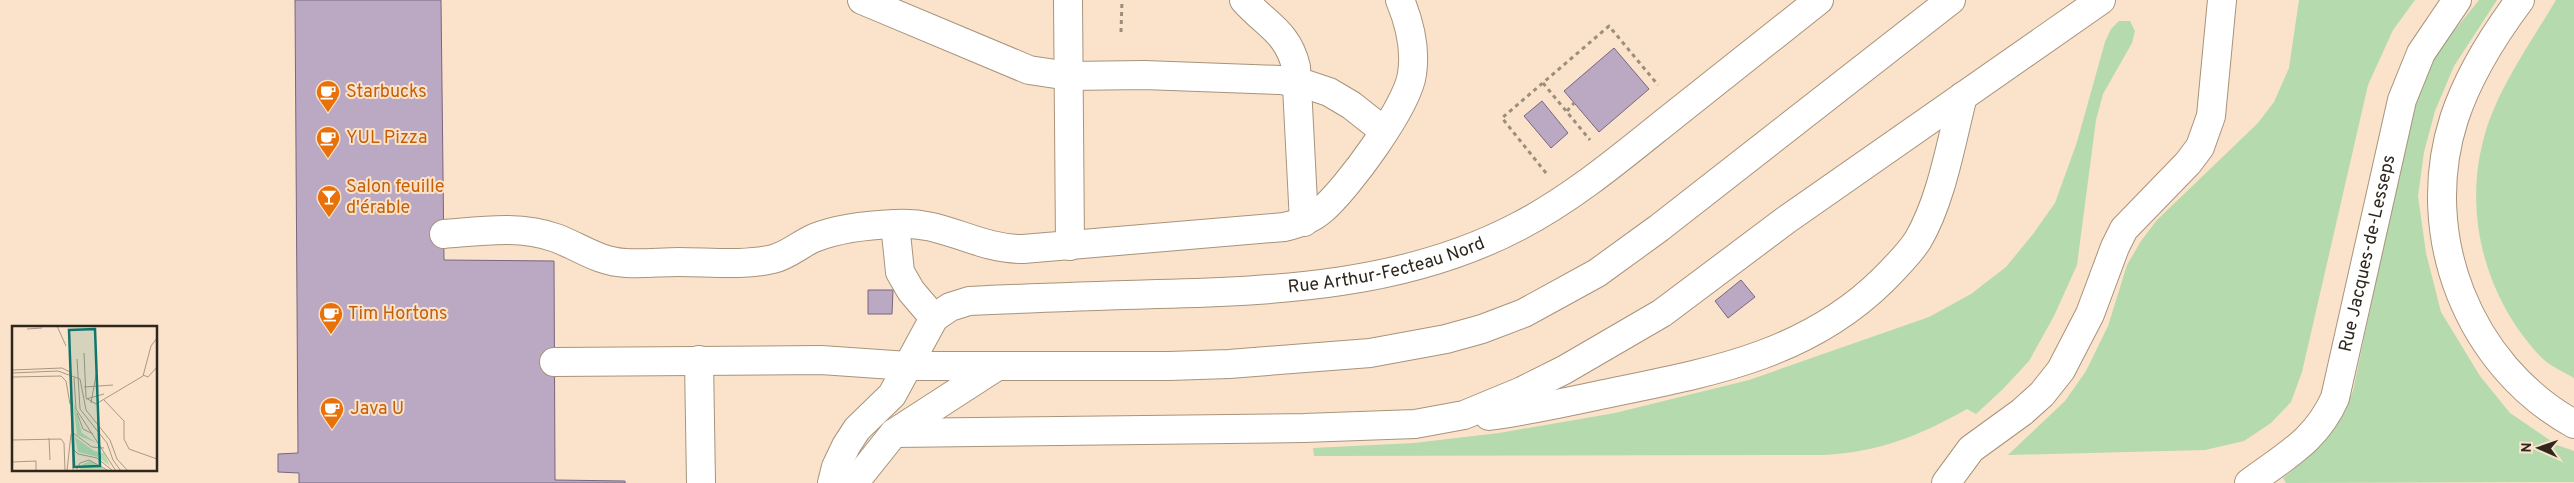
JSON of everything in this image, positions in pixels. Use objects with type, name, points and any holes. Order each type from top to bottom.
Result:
[{"type":"street","points":[[862,0],[1029,70],[1069,76],[1144,75],[1296,83],[1329,92],[1350,105],[1384,131]]},
{"type":"street","points":[[1068,0],[1070,246]]},
{"type":"street","points":[[1244,0],[1286,40],[1292,53],[1296,83],[1304,222]]},
{"type":"street","name":"Rue Arthur-Fecteau Nord","points":[[934,318],[950,307],[969,300],[1185,294],[1303,287],[1369,278],[1464,250],[1518,227],[1570,194],[1623,156],[1819,0]]},
{"type":"street","points":[[554,362],[821,360],[908,366],[996,367],[1229,364],[1341,356],[1402,348],[1446,339],[1490,326],[1524,313],[1564,292],[1620,256],[1951,0]]},
{"type":"street","points":[[1415,424],[1464,415],[1488,406],[1564,370],[1630,333],[1662,313],[1786,220],[2101,0]]},
{"type":"street","points":[[1946,483],[1971,450],[2022,412],[2042,394],[2061,370],[2090,314],[2115,247],[2124,230],[2188,163],[2200,147],[2211,116],[2222,0]]},
{"type":"street","name":"Rue Jacques-de-Lesseps","points":[[2249,483],[2292,454],[2315,432],[2327,416],[2335,398],[2402,100],[2421,53],[2457,0]]},
{"type":"street","points":[[2520,0],[2489,46],[2464,93],[2454,119],[2443,172],[2444,227],[2447,253],[2473,324],[2485,343],[2521,386],[2543,405],[2574,424]]},
{"type":"street","points":[[444,234],[503,229],[529,230],[557,238],[598,258],[626,264],[762,261],[785,255],[826,234],[852,228],[894,224],[938,227],[1001,249],[1070,246],[1275,228],[1304,222],[1321,212],[1338,195],[1401,106],[1412,76],[1412,42],[1402,6]]},
{"type":"street","points":[[894,433],[1256,429],[1415,424],[1513,413],[1698,374],[1779,349],[1812,334],[1867,296],[1892,271],[1917,241],[1930,217],[1963,96]]},
{"type":"street","points":[[832,483],[836,467],[846,446],[857,429],[892,395],[934,318],[912,291],[900,272],[894,224]]},
{"type":"street","points":[[700,360],[701,483]]},
{"type":"street","points":[[854,483],[894,433],[996,367]]},
{"type":"path","points":[[1121,32],[1122,0]]},
{"type":"path","points":[[1548,175],[1502,118],[1609,26],[1660,88]]},
{"type":"path","points":[[1543,83],[1596,146]]},
{"type":"path","points":[[1567,110],[1574,103]]},
{"type":"green space","points":[[2299,0],[2415,0],[2393,30],[2368,85],[2302,372],[2291,402],[2271,423],[2244,441],[2205,450],[2008,455],[2065,401],[2086,371],[2108,326],[2127,265],[2141,241],[2157,220],[2258,123],[2274,102],[2289,68]]},
{"type":"green space","points":[[2479,0],[2497,0],[2454,66],[2435,111],[2424,152],[2418,196],[2426,253],[2441,312],[2480,376],[2510,413],[2557,445],[2574,451],[2574,482],[2286,483],[2283,478],[2326,441],[2340,420],[2353,391],[2411,113],[2437,52]]},
{"type":"green space","points":[[2556,0],[2574,0],[2574,378],[2542,358],[2522,335],[2506,309],[2493,282],[2484,253],[2478,224],[2476,194],[2485,134],[2498,99],[2516,65]]},
{"type":"green space","points":[[2119,21],[2130,21],[2135,31],[2132,43],[2103,94],[2096,120],[2077,265],[2054,316],[2029,361],[1976,414],[1967,409],[1915,435],[1898,441],[1863,450],[1824,455],[1314,456],[1313,448],[1414,443],[1499,433],[1615,413],[1749,380],[1929,317],[1971,294],[2006,267],[2055,203],[2077,142],[2105,42],[2111,29]]},
{"type":"building","points":[[295,0],[441,0],[444,260],[554,261],[555,480],[625,481],[625,483],[299,483],[299,473],[278,472],[278,454],[298,453]]},
{"type":"building","points":[[1614,48],[1649,89],[1599,132],[1564,91]]},
{"type":"building","points":[[1542,101],[1568,133],[1551,148],[1524,116]]},
{"type":"building","points":[[1741,280],[1755,297],[1728,318],[1715,301]]},
{"type":"building","points":[[868,290],[893,290],[892,314],[868,314]]},
{"type":"place","name":"Starbucks","points":[[328,113]]},
{"type":"place","name":"YUL Pizza","points":[[328,159]]},
{"type":"place","name":"Salon feuille d'érable","points":[[329,218]]},
{"type":"place","name":"Tim Hortons","points":[[331,335]]},
{"type":"place","name":"Java U","points":[[332,430]]}]
